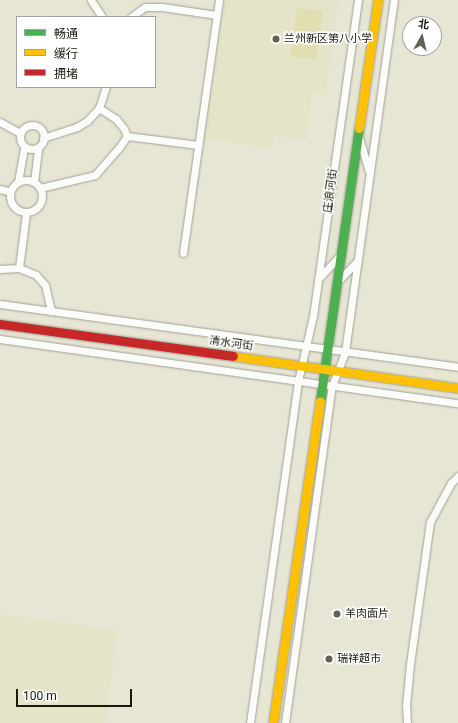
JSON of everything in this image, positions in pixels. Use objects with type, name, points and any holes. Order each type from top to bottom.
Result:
[{"type":"street","points":[[91,0],[101,16]]},
{"type":"street","points":[[183,252],[218,0]]},
{"type":"street","name":"庄浪河街","points":[[250,723],[298,381],[313,316],[358,0]]},
{"type":"street","points":[[273,723],[378,0]]},
{"type":"street","points":[[285,723],[332,386],[345,352],[394,0]]},
{"type":"street","points":[[132,16],[145,7],[162,7],[216,15]]},
{"type":"street","points":[[34,182],[38,147],[44,138],[82,124],[92,117],[99,108],[106,88]]},
{"type":"street","points":[[99,108],[116,119],[124,129],[127,136]]},
{"type":"street","points":[[1,125],[20,133]]},
{"type":"street","points":[[18,182],[26,180],[34,182],[40,188],[42,196],[40,204],[34,210],[26,213],[15,208],[11,201],[11,192],[18,182],[24,147],[20,140],[20,133],[25,127],[32,125],[39,128],[44,138]]},
{"type":"street","points":[[127,136],[198,145]]},
{"type":"street","points":[[40,188],[95,175],[127,136]]},
{"type":"street","points":[[359,136],[370,173]]},
{"type":"street","points":[[24,147],[31,149],[38,147]]},
{"type":"street","points":[[0,189],[11,192]]},
{"type":"street","points":[[19,268],[26,213]]},
{"type":"street","points":[[318,279],[340,255]]},
{"type":"street","points":[[336,282],[358,261]]},
{"type":"street","points":[[0,268],[19,268],[36,275],[45,285],[51,311]]},
{"type":"street","points":[[0,304],[458,367]]},
{"type":"street","name":"清水河街","points":[[0,324],[458,388]]},
{"type":"street","points":[[0,339],[458,403]]},
{"type":"street","points":[[408,723],[406,705],[410,664],[430,522],[451,483],[458,476]]},
{"type":"shaded area","name":"兰州新区第八小学","points":[[224,0],[339,0],[326,94],[312,92],[307,140],[275,136],[272,149],[203,138]]},
{"type":"shaded area","points":[[297,8],[323,11],[317,60],[291,57]]},
{"type":"shaded area","points":[[0,614],[118,630],[105,723],[0,723]]},
{"type":"traffic: fast","points":[[320,401],[359,128]]},
{"type":"traffic: slow","points":[[359,128],[378,0]]},
{"type":"traffic: slow","points":[[233,356],[458,388]]},
{"type":"traffic: slow","points":[[273,723],[320,401]]},
{"type":"traffic: jam","points":[[0,324],[233,356]]},
{"type":"place","name":"兰州新区第八小学","points":[[276,39]]},
{"type":"place","name":"羊肉面片","points":[[337,614]]},
{"type":"place","name":"瑞祥超市","points":[[329,659]]}]
